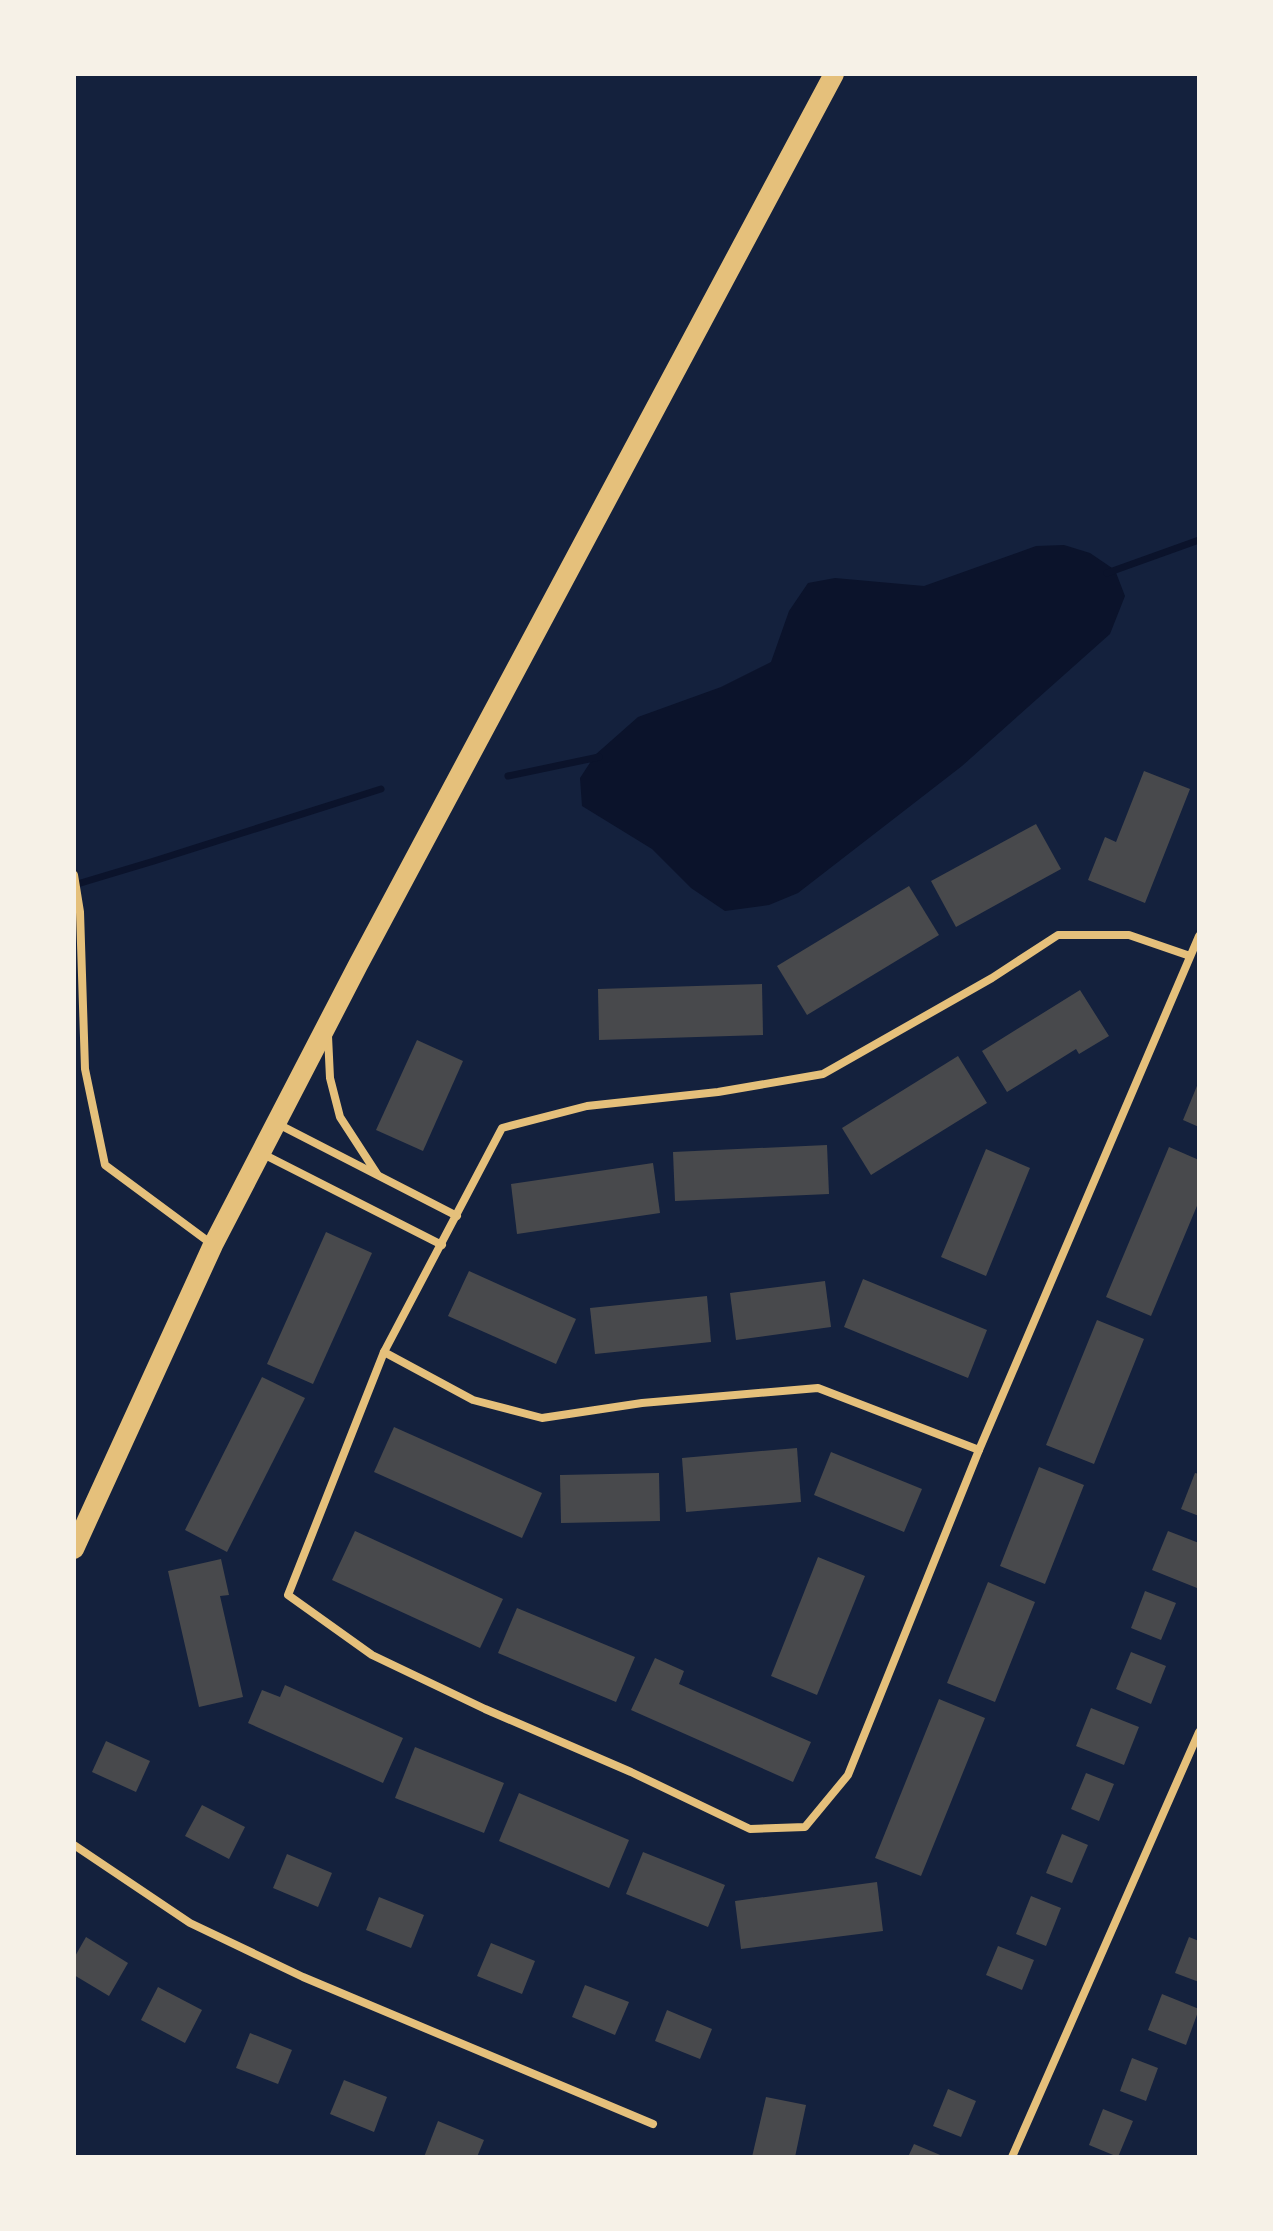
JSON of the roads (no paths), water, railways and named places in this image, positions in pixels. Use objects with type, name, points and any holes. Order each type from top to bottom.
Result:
[{"type":"main road","points":[[74,1549],[213,1245],[365,951],[834,74]]},
{"type":"street","points":[[74,875],[80,912],[85,1069],[105,1165],[213,1245]]},
{"type":"street","points":[[1190,956],[1129,935],[1058,935],[992,978],[823,1074],[718,1092],[587,1106],[502,1128],[384,1352],[288,1595],[372,1655],[750,1829],[805,1827],[848,1775],[979,1450],[1199,936]]},
{"type":"street","points":[[328,1025],[330,1078],[340,1117],[378,1175]]},
{"type":"street","points":[[276,1123],[457,1216]]},
{"type":"street","points":[[262,1153],[442,1245]]},
{"type":"street","points":[[384,1352],[473,1400],[542,1418],[642,1403],[818,1388],[979,1450]]},
{"type":"street","points":[[1012,2157],[1199,1732]]},
{"type":"street","points":[[74,1845],[190,1923],[303,1977],[653,2124]]},
{"type":"water","points":[[1064,545],[1090,553],[1115,570],[1125,596],[1110,634],[962,766],[798,893],[769,905],[725,911],[691,888],[652,849],[582,806],[580,778],[595,755],[638,717],[721,687],[771,662],[789,611],[808,583],[835,578],[924,586],[1036,546]]},
{"type":"waterway","points":[[1107,573],[1199,540]]},
{"type":"waterway","points":[[508,776],[599,757]]},
{"type":"waterway","points":[[74,885],[381,789]]}]
